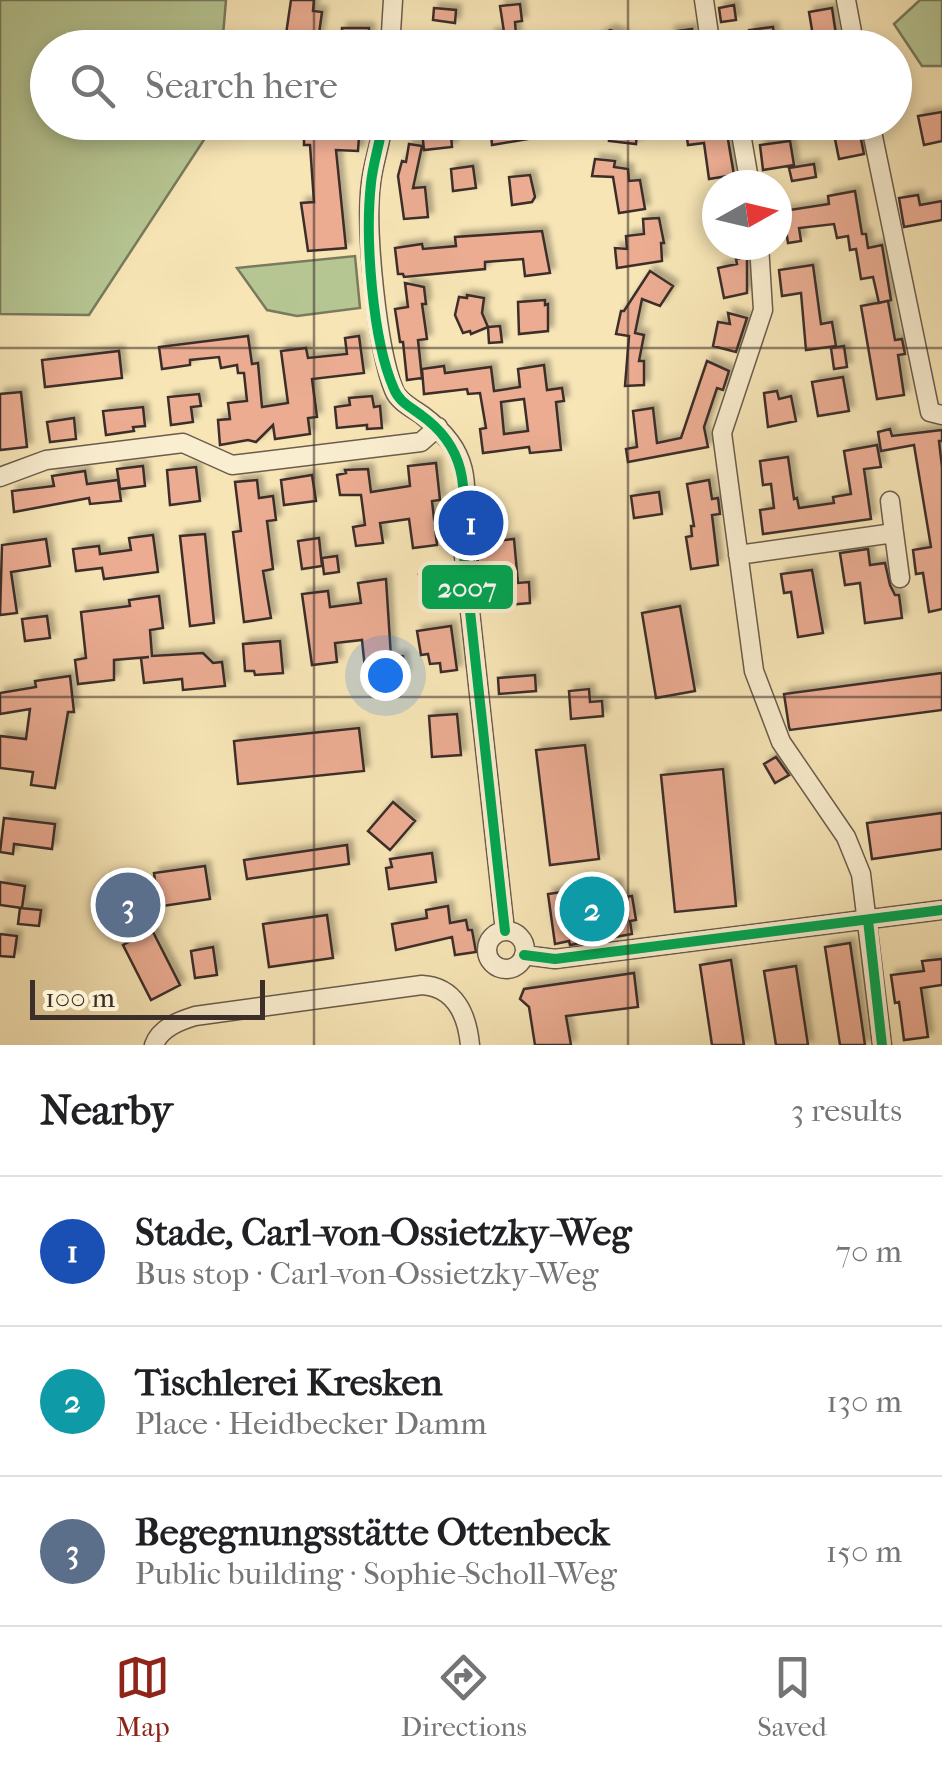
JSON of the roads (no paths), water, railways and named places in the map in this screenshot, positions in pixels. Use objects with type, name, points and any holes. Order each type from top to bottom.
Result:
[{"type":"street","points":[[391,30],[393,0]]},
{"type":"street","points":[[704,0],[708,30]]},
{"type":"street","points":[[846,0],[852,30]]},
{"type":"street","points":[[379,140],[369,218],[386,368],[396,396],[455,444],[464,478],[462,538],[505,932]]},
{"type":"street","points":[[743,140],[748,170]]},
{"type":"street","points":[[874,140],[936,414]]},
{"type":"street","points":[[760,260],[762,310],[722,433],[754,671],[781,742],[846,838],[861,874],[882,1045]]},
{"type":"street","points":[[0,477],[46,460],[183,444],[232,465],[420,442],[438,427]]},
{"type":"street","points":[[890,501],[900,578]]},
{"type":"street","points":[[738,555],[894,533]]},
{"type":"street","points":[[524,955],[555,960],[942,910]]},
{"type":"street","points":[[505,932],[521,938],[524,955]]},
{"type":"street","points":[[505,932],[490,942],[491,960],[500,968],[512,968],[524,955]]},
{"type":"street","points":[[154,1045],[157,1037],[178,1021],[195,1016],[422,984],[438,986],[451,995],[463,1012],[470,1045]]},
{"type":"place","name":"Stade, Carl-von-Ossietzky-Weg","points":[[471,523]]},
{"type":"place","name":"Begegnungsstätte Ottenbeck","points":[[128,905]]},
{"type":"place","name":"Tischlerei Kresken","points":[[592,909]]}]
